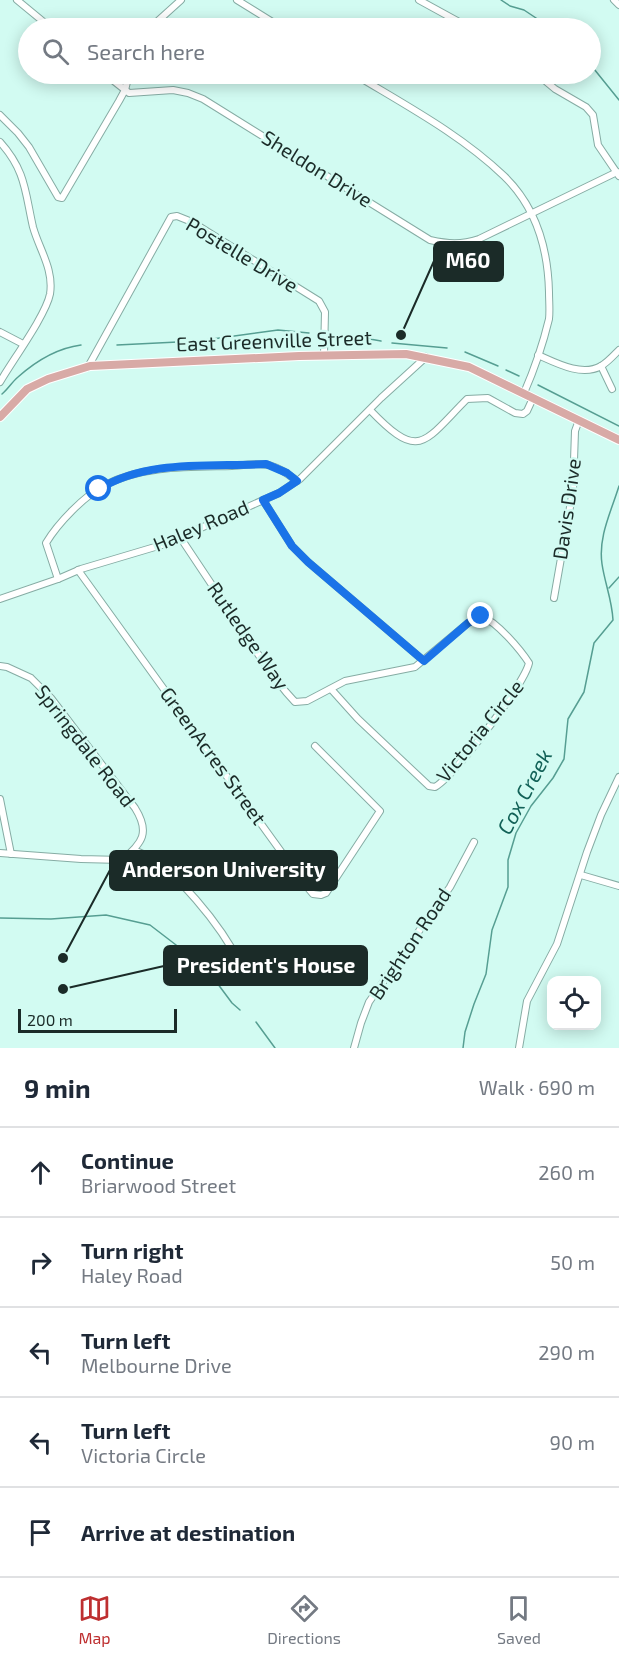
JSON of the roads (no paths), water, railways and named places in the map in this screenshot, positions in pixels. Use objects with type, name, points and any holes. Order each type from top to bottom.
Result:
[{"type":"main road","name":"East Greenville Street","points":[[0,417],[3,407],[27,389],[48,379],[88,367],[397,353],[469,367],[619,440]]},
{"type":"street","points":[[17,0],[39,18]]},
{"type":"street","points":[[161,18],[181,0]]},
{"type":"street","points":[[237,0],[266,18]]},
{"type":"street","points":[[419,0],[452,18]]},
{"type":"street","points":[[614,0],[619,5]]},
{"type":"street","points":[[118,84],[125,90]]},
{"type":"street","points":[[0,115],[29,147],[61,199],[126,84]]},
{"type":"street","points":[[370,84],[466,144],[506,177],[540,232],[548,266],[549,317],[524,393]]},
{"type":"street","points":[[550,84],[586,107],[593,115],[598,145],[618,174]]},
{"type":"street","name":"Sheldon Drive","points":[[125,90],[139,94],[173,90],[203,99],[430,240],[462,244],[479,240],[618,174]]},
{"type":"street","points":[[0,142],[16,163],[24,181],[34,229],[46,257],[50,281],[50,296],[36,324],[0,382]]},
{"type":"street","name":"Postelle Drive","points":[[88,367],[171,217],[177,216],[192,222],[319,301],[325,312],[324,355]]},
{"type":"street","points":[[0,332],[23,344]]},
{"type":"street","points":[[538,355],[570,368],[587,369],[601,366],[619,350]]},
{"type":"street","name":"Haley Road","points":[[0,599],[78,570],[165,544],[279,493],[297,481],[426,357]]},
{"type":"street","points":[[601,366],[612,389]]},
{"type":"street","points":[[369,410],[403,440],[419,442],[428,438],[467,399],[488,398],[515,413],[523,414],[527,411],[533,398]]},
{"type":"street","name":"Davis Drive","points":[[554,598],[573,490],[575,430],[579,420]]},
{"type":"street","points":[[58,579],[46,543],[53,532],[92,492],[106,484],[136,473],[171,468],[266,464],[287,473],[297,481]]},
{"type":"street","points":[[263,500],[292,546],[424,661]]},
{"type":"street","name":"Rutledge Way","points":[[180,537],[295,702],[307,701],[331,689]]},
{"type":"street","name":"GreenAcres Street","points":[[78,570],[303,882],[313,894],[321,895],[326,892],[380,811],[315,746]]},
{"type":"street","name":"Victoria Circle","points":[[481,616],[489,619],[529,663],[524,678],[506,704],[450,775],[435,787],[429,786],[358,719],[331,689],[345,681],[415,667],[468,623],[481,616]]},
{"type":"street","name":"Springdale Road","points":[[0,666],[31,678],[51,698],[135,808],[143,825],[143,838],[134,850]]},
{"type":"street","points":[[519,1048],[527,1001],[558,944],[601,815],[619,777]]},
{"type":"street","points":[[0,799],[11,854]]},
{"type":"street","name":"Brighton Road","points":[[354,1048],[369,1002],[450,887],[474,842]]},
{"type":"street","points":[[0,853],[122,860],[134,850],[147,855],[186,889],[234,951],[242,967]]},
{"type":"street","points":[[581,875],[619,886]]},
{"type":"waterway","points":[[501,0],[536,18]]},
{"type":"waterway","points":[[601,78],[619,100]]},
{"type":"waterway","points":[[117,345],[198,341],[278,330],[309,333]]},
{"type":"waterway","points":[[353,336],[381,341]]},
{"type":"waterway","points":[[392,343],[447,348]]},
{"type":"waterway","points":[[2,394],[18,377],[40,361],[56,352],[81,345]]},
{"type":"waterway","points":[[465,352],[498,366]]},
{"type":"waterway","points":[[506,370],[519,376]]},
{"type":"waterway","points":[[538,385],[619,426]]},
{"type":"waterway","name":"Cox Creek","points":[[463,1048],[465,1032],[486,974],[492,930],[508,887],[508,860],[516,833],[531,806],[553,778],[564,759],[568,719],[584,692],[594,643],[613,620],[601,554],[606,525],[619,486]]},
{"type":"waterway","points":[[609,588],[619,577]]},
{"type":"waterway","points":[[0,918],[51,919],[106,915],[150,925],[200,960],[232,1003],[240,1010]]},
{"type":"waterway","points":[[256,1022],[275,1048]]},
{"type":"place","name":"M60","points":[[401,335]]},
{"type":"place","name":"Anderson University","points":[[63,958]]},
{"type":"place","name":"President's House","points":[[63,989]]}]
